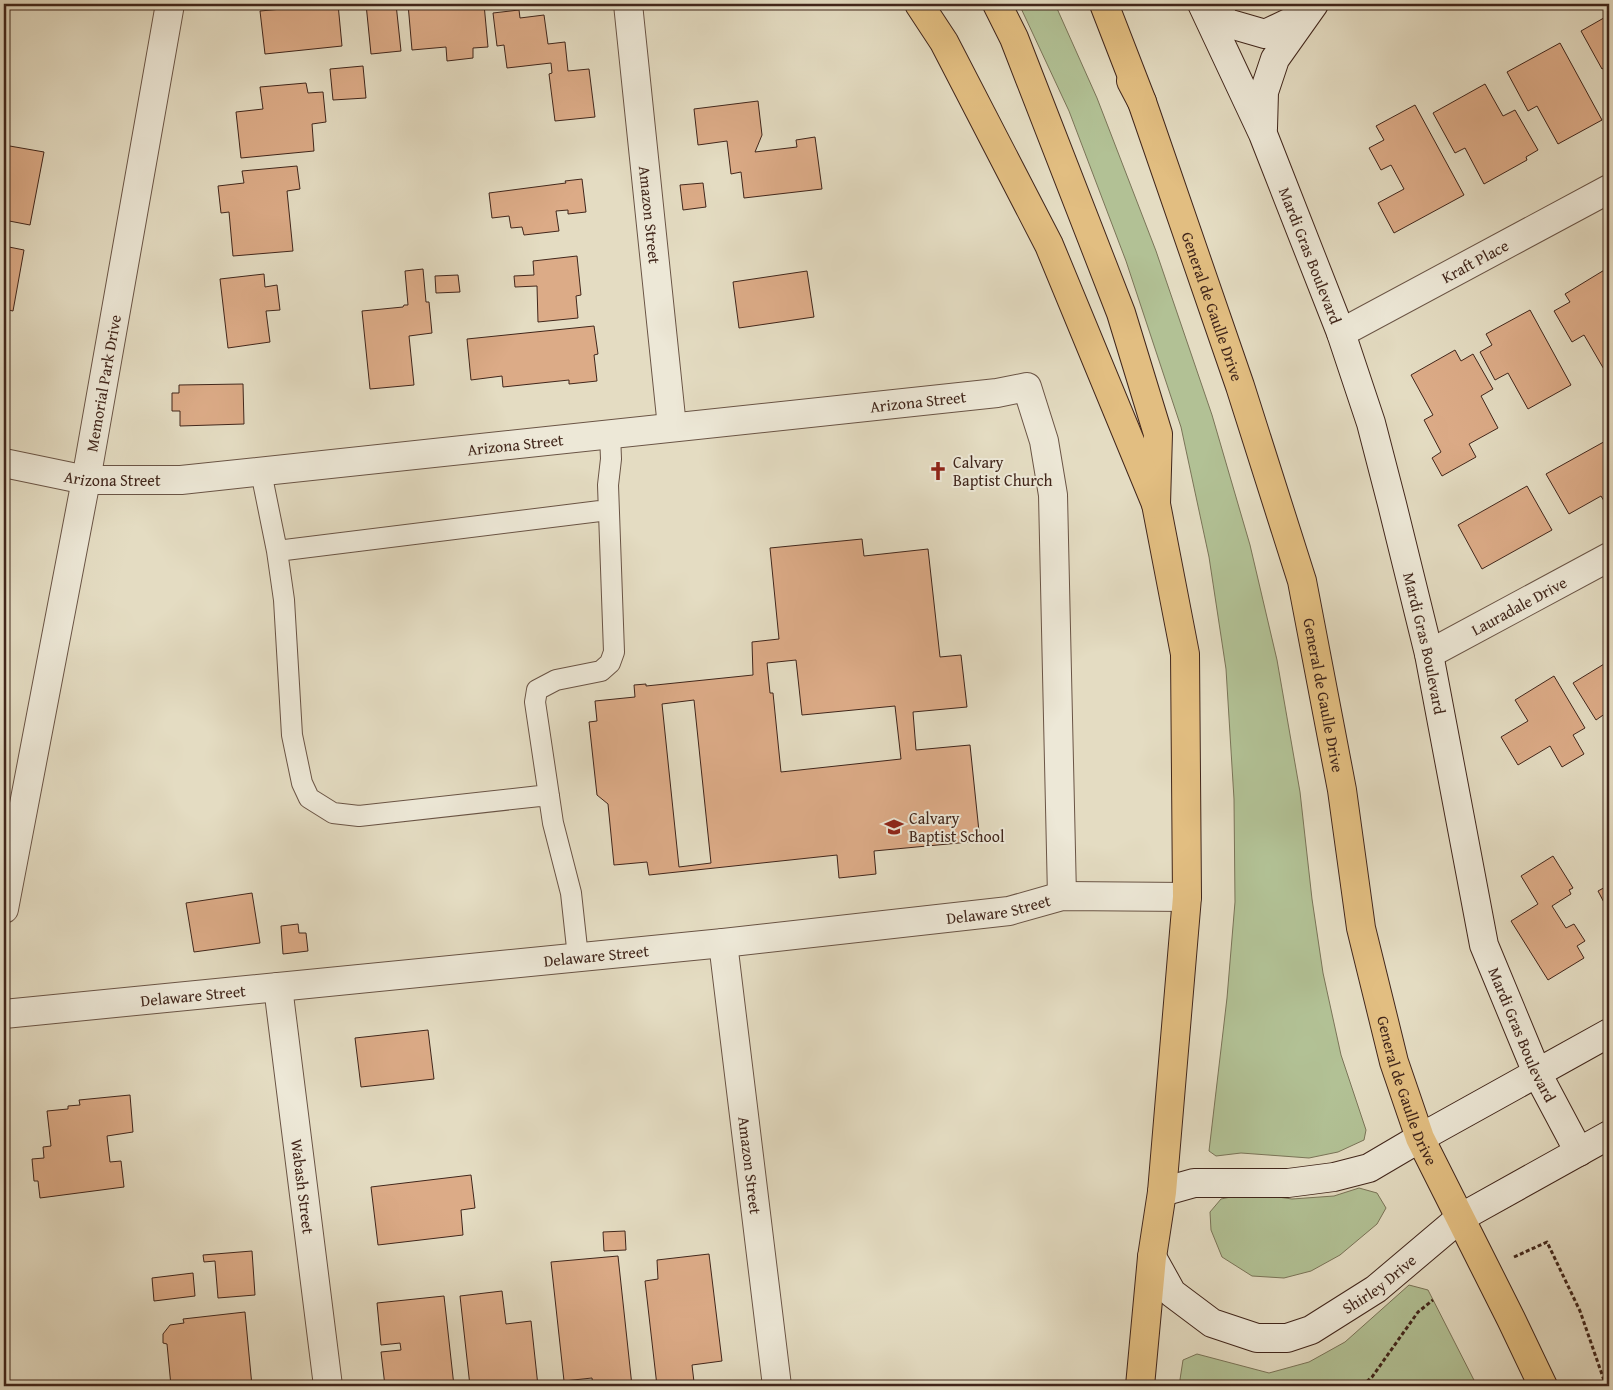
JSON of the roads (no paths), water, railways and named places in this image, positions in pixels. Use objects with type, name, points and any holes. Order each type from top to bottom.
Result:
[{"type":"main road","points":[[919,4],[944,42],[1049,245],[1156,504],[1185,654],[1188,897],[1162,1192],[1152,1257],[1140,1386]]},
{"type":"main road","points":[[997,4],[1014,38],[1121,313],[1158,434],[1156,504]]},
{"type":"main road","name":"General de Gaulle Drive","points":[[1093,4],[1142,102],[1240,386],[1302,581],[1340,781],[1361,928],[1394,1062],[1420,1138],[1543,1386]]},
{"type":"main road","points":[[1104,4],[1142,102]]},
{"type":"street","name":"Memorial Park Drive","points":[[4,910],[86,480],[170,4]]},
{"type":"street","name":"Amazon Street","points":[[628,4],[672,427]]},
{"type":"street","name":"Mardi Gras Boulevard","points":[[1202,4],[1263,134],[1341,333],[1371,423],[1429,654],[1484,945],[1537,1073],[1579,1152]]},
{"type":"street","points":[[1212,4],[1227,22],[1265,34],[1309,9]]},
{"type":"street","name":"Mardi Gras Boulevard","points":[[1263,134],[1264,92],[1275,59],[1309,9]]},
{"type":"street","name":"Kraft Place","points":[[1341,333],[1609,189]]},
{"type":"street","name":"Arizona Street","points":[[4,463],[86,480],[181,480],[997,393],[1027,387],[1044,441],[1053,495],[1062,896]]},
{"type":"street","name":"Lauradale Drive","points":[[1429,654],[1609,557]]},
{"type":"street","name":"Delaware Street","points":[[4,1014],[723,943],[1009,911],[1062,896],[1188,897]]},
{"type":"street","name":"Amazon Street","points":[[723,943],[777,1386]]},
{"type":"street","name":"Wabash Street","points":[[278,987],[328,1386]]},
{"type":"street","points":[[1162,1192],[1194,1183],[1288,1183],[1334,1177],[1370,1168],[1420,1138],[1609,1033]]},
{"type":"street","name":"Shirley Drive","points":[[1152,1257],[1172,1293],[1212,1323],[1256,1338],[1287,1338],[1311,1330],[1376,1289],[1460,1218],[1609,1134]]},
{"type":"lane","points":[[578,957],[571,893],[553,823],[535,702],[537,690],[544,685],[556,680],[601,670],[610,663],[614,652],[608,510],[611,459],[610,434]]},
{"type":"lane","points":[[261,472],[277,552],[284,600],[292,735],[302,783],[309,798],[333,813],[359,816],[549,795]]},
{"type":"lane","points":[[277,552],[608,510]]},
{"type":"place","name":"Calvary Baptist Church","points":[[938,471]]},
{"type":"place","name":"Calvary Baptist School","points":[[894,827]]}]
